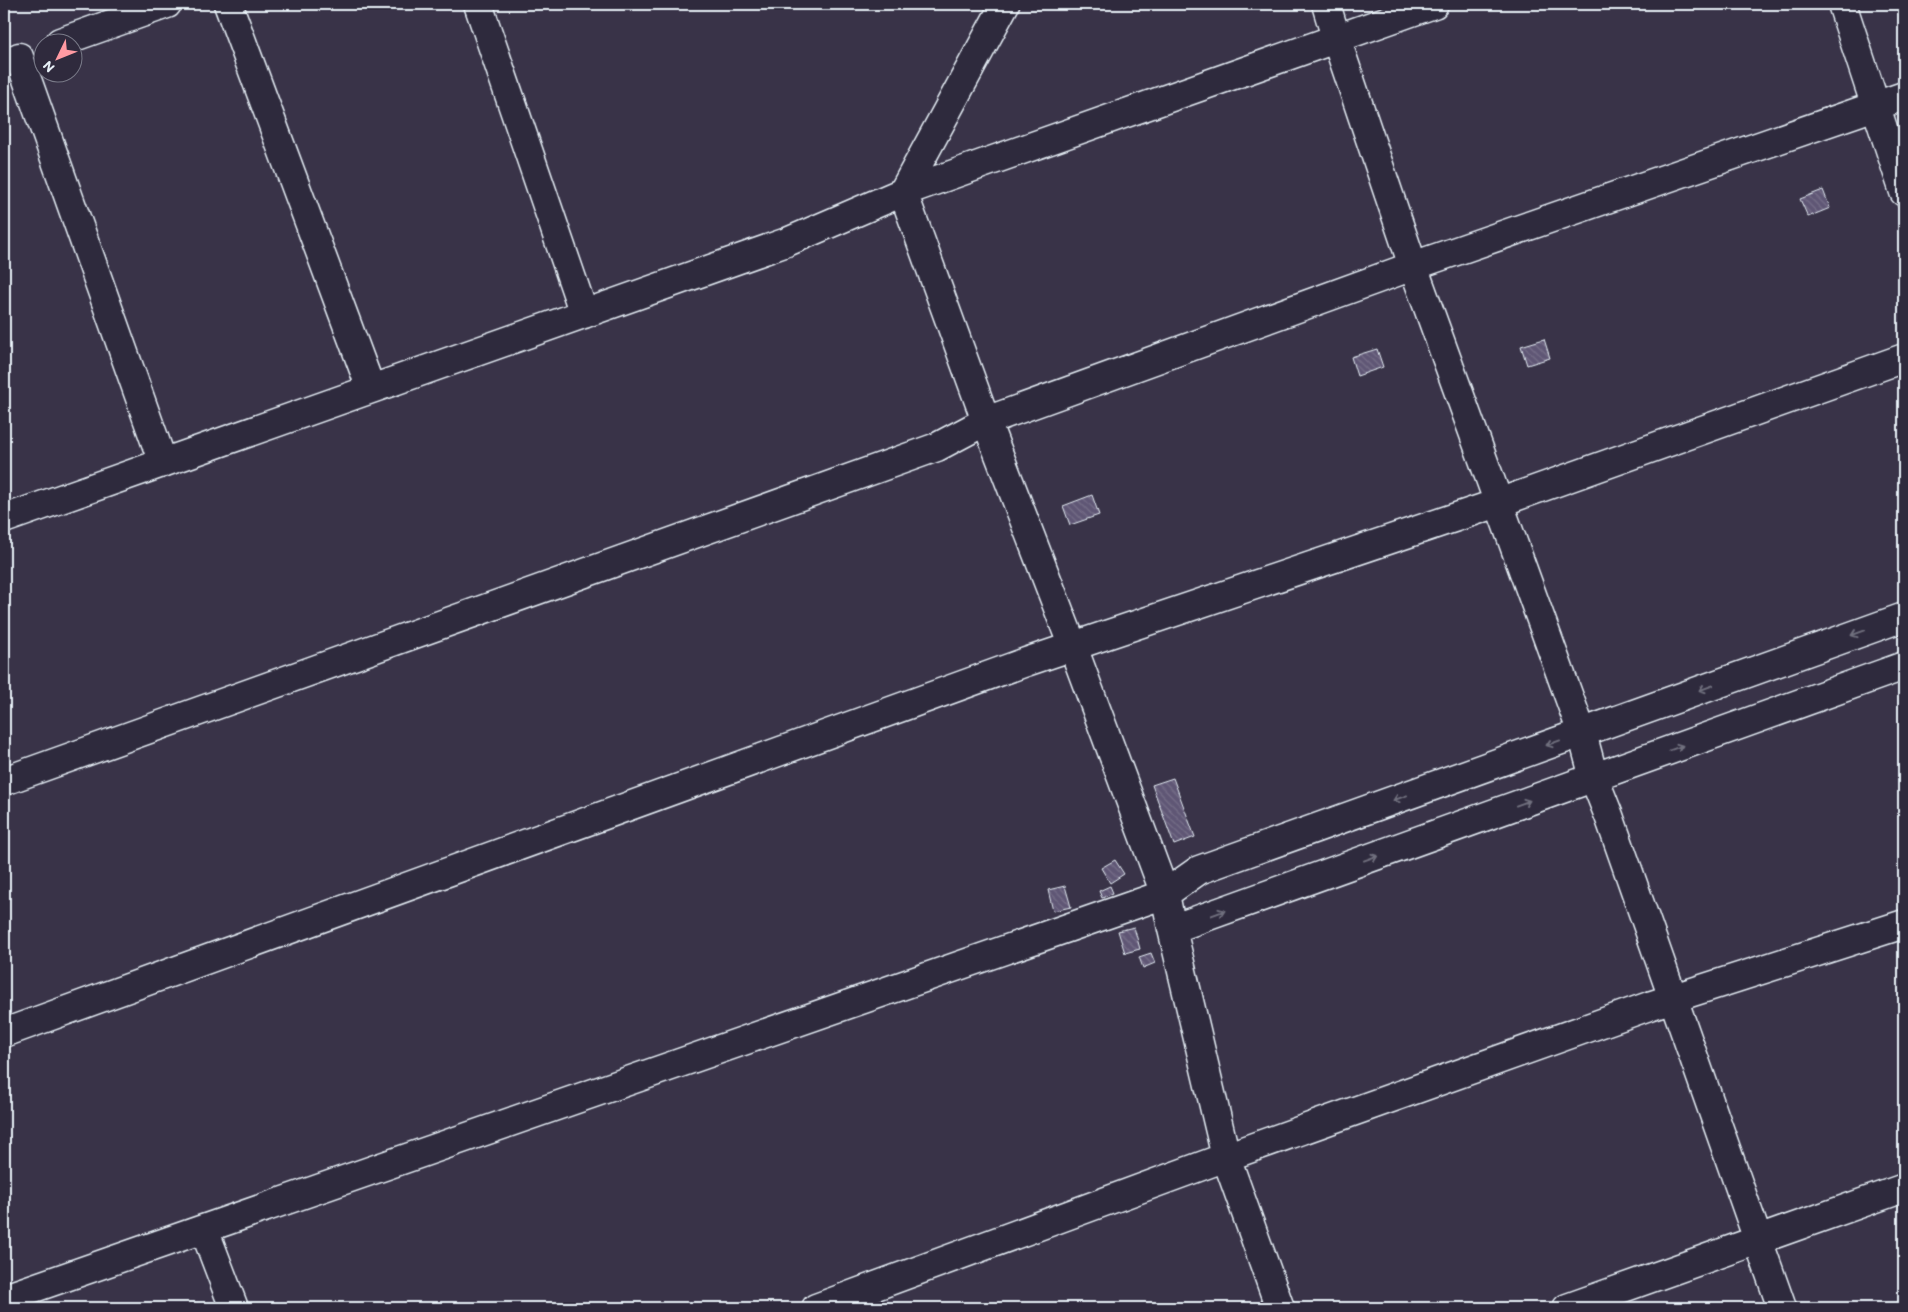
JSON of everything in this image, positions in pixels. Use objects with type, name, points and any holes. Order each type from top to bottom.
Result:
[{"type":"street","points":[[82,34],[167,4]]},
{"type":"street","points":[[228,4],[371,389]]},
{"type":"street","points":[[478,4],[584,314]]},
{"type":"street","points":[[1006,4],[903,192],[986,421],[1165,894],[1226,1157],[1280,1308]]},
{"type":"street","points":[[1326,4],[1413,266],[1582,733],[1594,778],[1782,1308]]},
{"type":"street","points":[[4,519],[787,242],[903,192],[1434,4]]},
{"type":"street","points":[[1842,4],[1904,192]]},
{"type":"street","points":[[22,56],[163,463]]},
{"type":"street","points":[[4,781],[937,448],[986,421],[1413,266],[1904,96]]},
{"type":"street","points":[[4,1033],[998,672],[1498,503],[1904,358]]},
{"type":"street","points":[[8,1297],[1165,894],[1199,870],[1904,617]]},
{"type":"street","points":[[1172,929],[1904,666]]},
{"type":"street","points":[[816,1308],[1226,1157],[1673,998],[1904,924]]},
{"type":"street","points":[[1567,1308],[1904,1188]]},
{"type":"street","points":[[204,1228],[234,1308]]},
{"type":"building","points":[[1823,190],[1830,208],[1808,217],[1800,199]]},
{"type":"building","points":[[1544,339],[1550,358],[1527,365],[1521,346]]},
{"type":"building","points":[[1377,349],[1383,367],[1357,376],[1351,357]]},
{"type":"building","points":[[1092,495],[1099,515],[1070,525],[1063,506]]},
{"type":"building","points":[[1173,778],[1195,837],[1174,845],[1152,785]]},
{"type":"building","points":[[1115,860],[1124,874],[1110,883],[1101,868]]},
{"type":"building","points":[[1065,886],[1071,907],[1053,911],[1048,890]]},
{"type":"building","points":[[1110,886],[1113,893],[1102,898],[1099,891]]},
{"type":"building","points":[[1134,927],[1140,949],[1125,953],[1118,931]]},
{"type":"building","points":[[1151,953],[1155,963],[1143,968],[1139,957]]}]
